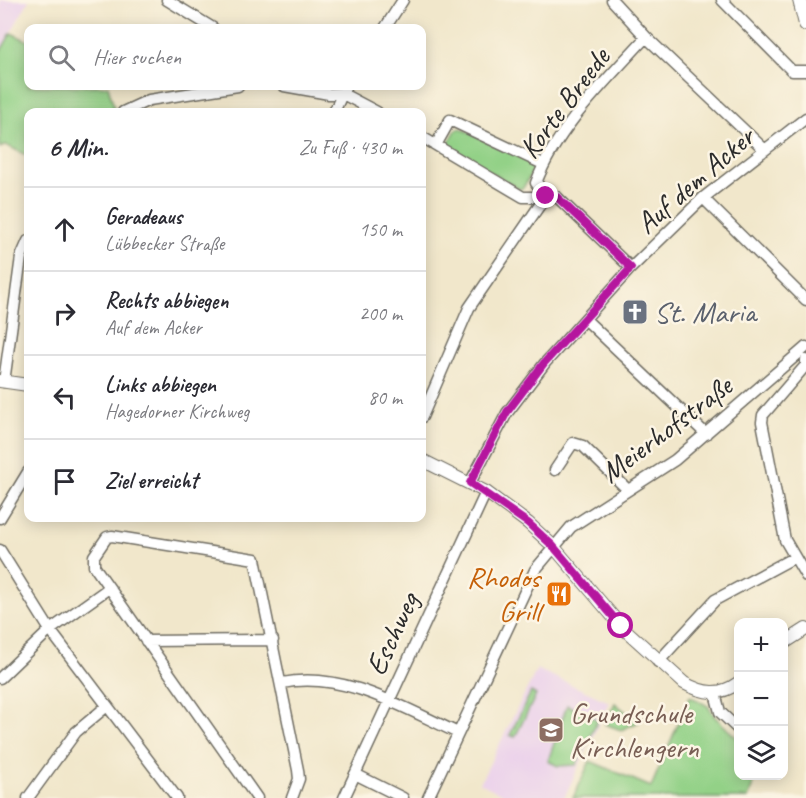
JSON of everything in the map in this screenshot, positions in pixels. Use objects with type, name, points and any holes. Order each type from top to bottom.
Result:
[{"type":"main road","points":[[800,0],[806,24]]},
{"type":"street","points":[[166,0],[206,24]]},
{"type":"street","points":[[388,24],[403,0]]},
{"type":"street","points":[[612,0],[646,37],[765,150]]},
{"type":"street","points":[[722,0],[792,71],[806,71]]},
{"type":"street","name":"Korte Breede","points":[[426,408],[469,308],[546,196],[536,183],[543,164],[591,97],[646,37]]},
{"type":"street","points":[[132,108],[149,100],[212,90]]},
{"type":"street","points":[[306,90],[329,94],[340,90]]},
{"type":"street","points":[[336,108],[343,90]]},
{"type":"street","points":[[344,90],[370,108]]},
{"type":"street","name":"Auf dem Acker","points":[[470,483],[507,412],[544,363],[631,268],[703,198],[806,118]]},
{"type":"street","points":[[436,145],[450,120],[543,164]]},
{"type":"street","points":[[426,139],[523,197],[557,197],[631,268]]},
{"type":"street","points":[[703,198],[806,300]]},
{"type":"street","points":[[24,250],[21,257],[2,381],[24,384]]},
{"type":"street","points":[[585,319],[706,434]]},
{"type":"street","points":[[805,353],[806,365],[763,415],[762,422],[785,540],[806,576]]},
{"type":"street","name":"Meierhofstraße","points":[[428,798],[535,570],[553,546],[572,527],[675,460],[805,353]]},
{"type":"street","points":[[555,470],[573,443],[583,446],[628,490]]},
{"type":"street","points":[[426,462],[486,492],[528,523],[553,546],[605,609],[658,662],[695,690],[715,693],[734,685]]},
{"type":"street","points":[[0,518],[24,479]]},
{"type":"street","name":"Eschweg","points":[[344,798],[387,700],[486,492]]},
{"type":"street","points":[[256,798],[109,588],[93,561],[102,541],[112,536],[252,556],[257,562],[299,779],[292,798]]},
{"type":"street","points":[[0,550],[50,630],[173,796]]},
{"type":"street","points":[[658,662],[715,600],[795,557]]},
{"type":"street","points":[[0,678],[50,630],[109,588]]},
{"type":"street","points":[[788,641],[806,629]]},
{"type":"street","points":[[146,641],[273,640]]},
{"type":"street","points":[[282,683],[320,680],[387,700],[458,733]]},
{"type":"street","points":[[715,693],[720,712],[735,726]]},
{"type":"street","points":[[27,798],[76,732],[107,706]]},
{"type":"street","points":[[355,774],[403,798]]},
{"type":"shaded area","points":[[0,0],[29,0],[0,52]]},
{"type":"shaded area","name":"Grundschule Kirchlengern","points":[[537,669],[609,702],[564,798],[510,798],[480,783]]},
{"type":"green space","points":[[11,33],[24,39],[24,90],[109,90],[114,107],[24,108],[24,154],[6,145],[0,148],[0,52]]},
{"type":"green space","points":[[460,128],[535,164],[523,188],[519,189],[449,148],[448,144],[456,130]]},
{"type":"green space","points":[[531,692],[536,695],[515,737],[510,735]]},
{"type":"green space","points":[[690,696],[708,706],[715,717],[734,735],[734,780],[755,780],[748,798],[573,798],[590,761],[651,787]]},
{"type":"green space","points":[[615,703],[627,713],[642,715],[639,722],[621,730],[605,724]]},
{"type":"green space","points":[[567,705],[598,720],[576,765],[558,766],[548,761]]},
{"type":"place","name":"St. Maria","points":[[635,312]]},
{"type":"place","name":"Rhodos Grill","points":[[559,594]]},
{"type":"place","name":"Grundschule Kirchlengern","points":[[551,730]]},
{"type":"route","points":[[546,196],[557,197],[631,268],[544,363],[507,412],[470,483],[528,523],[553,546],[621,626]]}]
